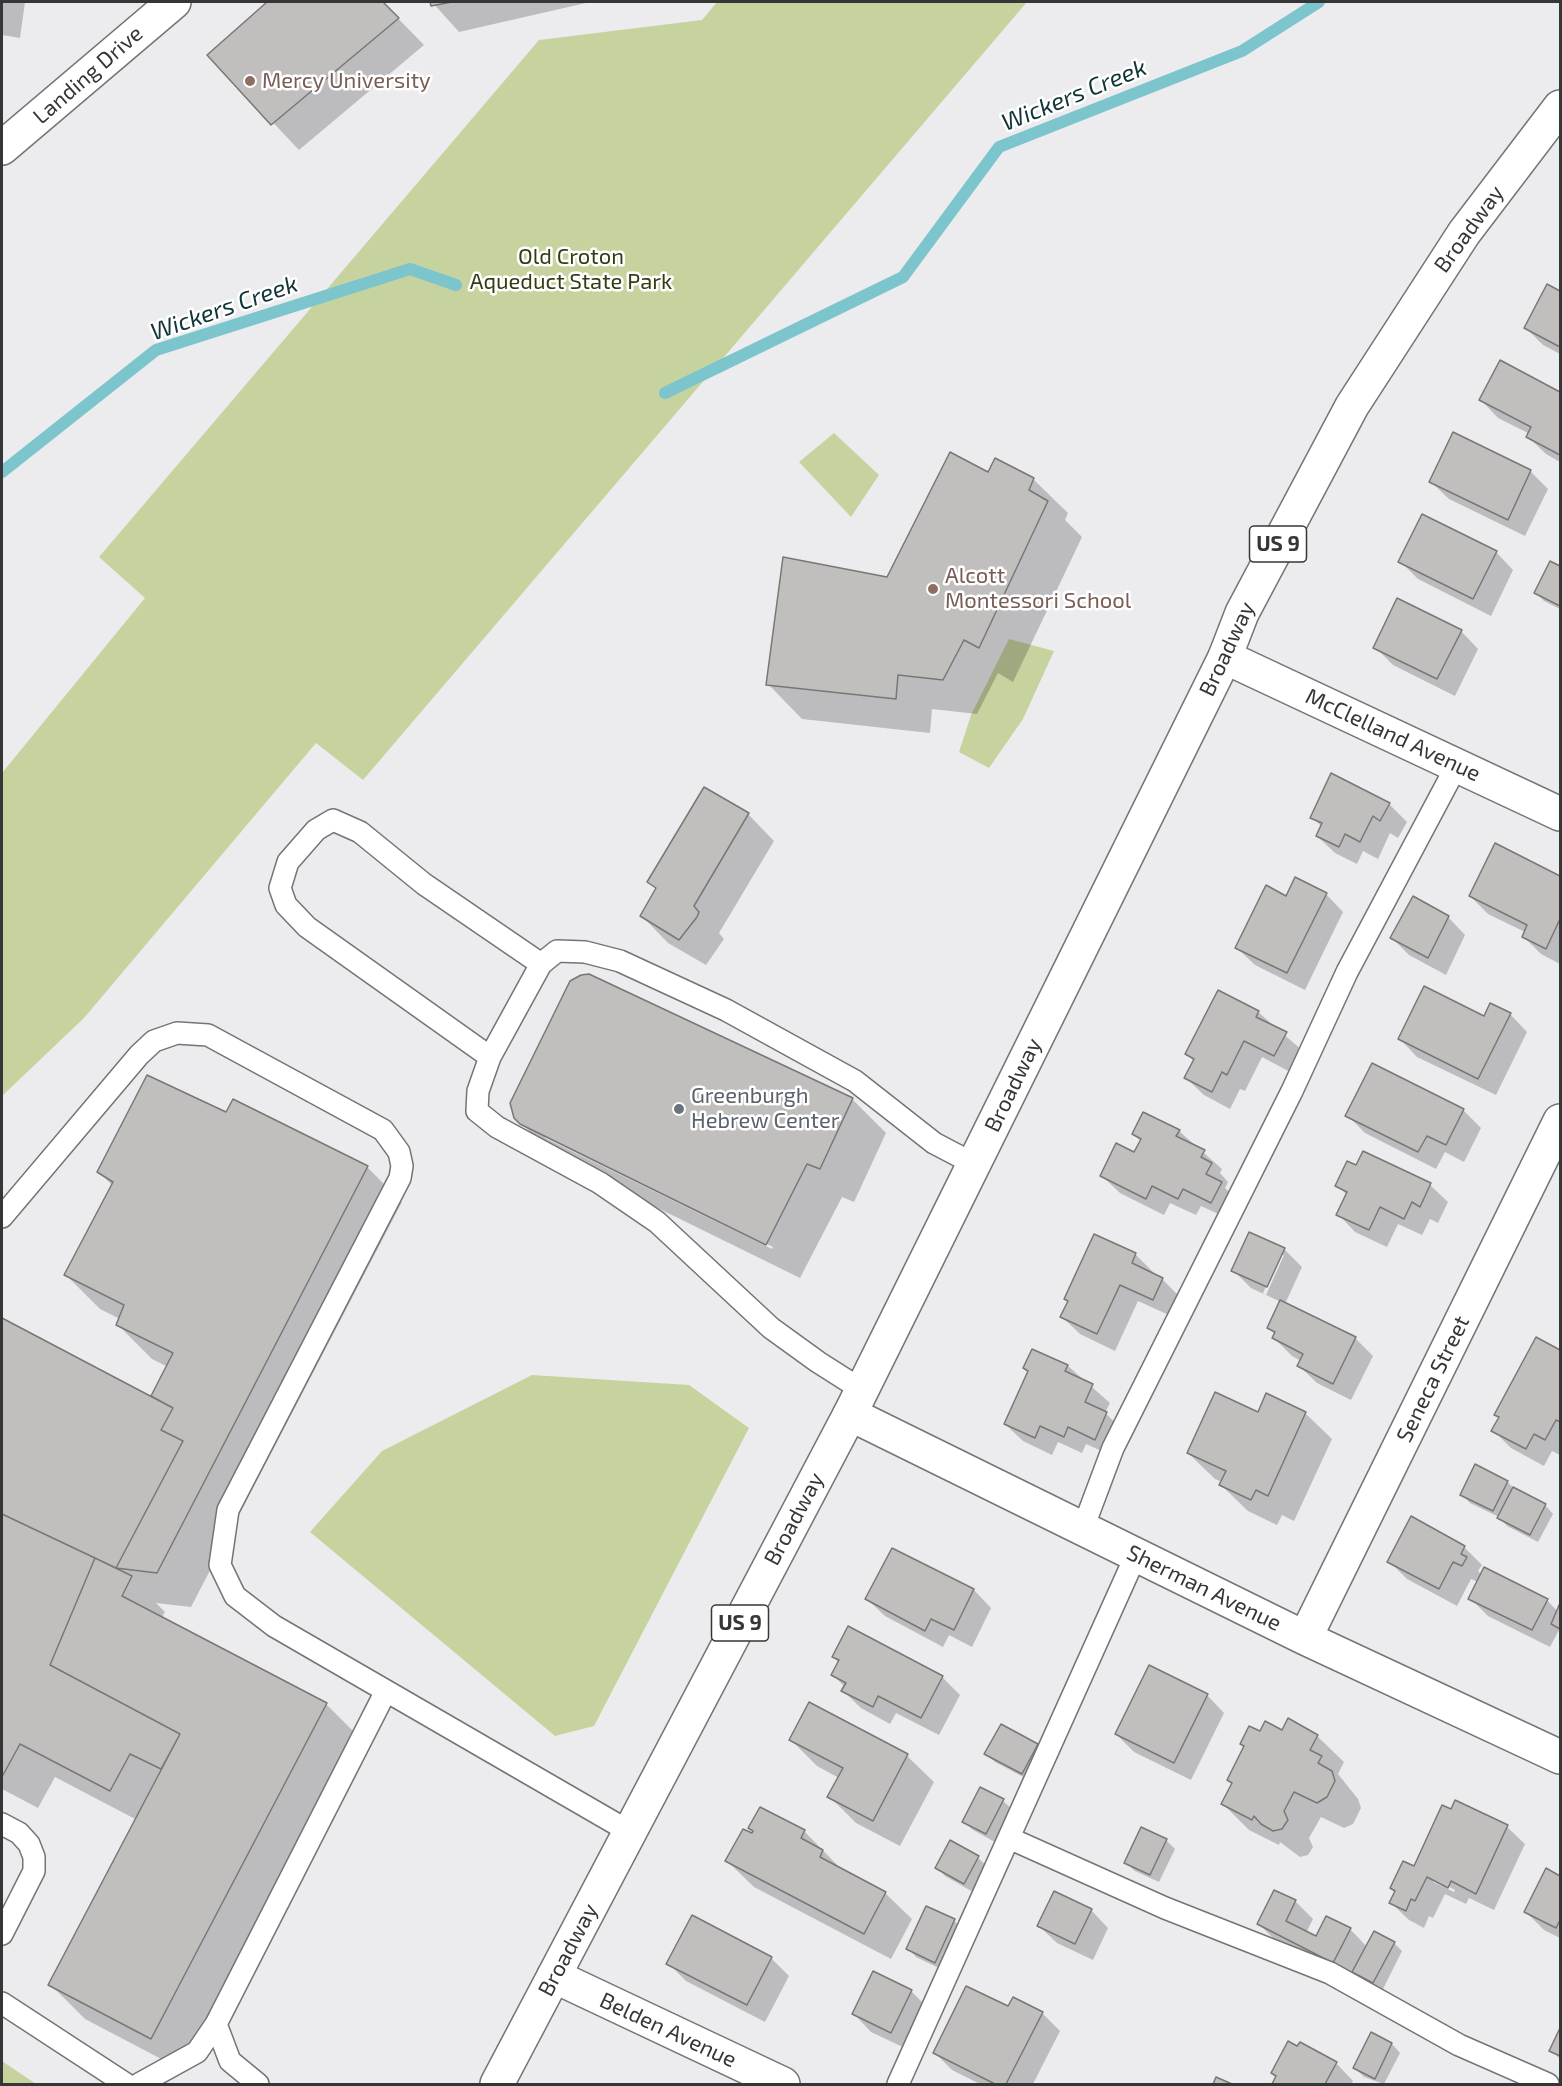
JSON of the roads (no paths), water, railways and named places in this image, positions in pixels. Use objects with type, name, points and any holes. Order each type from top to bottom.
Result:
[{"type":"street","name":"Landing Drive","points":[[2,148],[174,2]]},
{"type":"street","name":"Broadway","points":[[497,2085],[856,1402],[1225,657],[1242,613],[1352,406],[1464,233],[1560,107]]},
{"type":"street","name":"McClelland Avenue","points":[[1225,657],[1560,814]]},
{"type":"street","name":"Seneca Street","points":[[1305,1638],[1560,1121]]},
{"type":"street","name":"Sherman Avenue","points":[[856,1402],[1083,1528],[1305,1638],[1560,1757]]},
{"type":"street","name":"Belden Avenue","points":[[554,1976],[783,2085]]},
{"type":"lane","points":[[1083,1528],[1113,1448],[1277,1122],[1347,972],[1457,765]]},
{"type":"lane","points":[[490,1057],[307,927],[286,905],[280,888],[288,862],[316,830],[333,820],[360,832],[424,884],[541,964]]},
{"type":"lane","points":[[856,1402],[818,1362],[771,1328],[657,1222],[600,1183],[497,1127],[477,1111],[478,1091],[490,1057],[541,964],[557,951],[585,951],[620,961],[726,1010],[855,1081],[934,1143],[974,1164]]},
{"type":"lane","points":[[2,1217],[139,1055],[154,1041],[177,1033],[208,1035],[383,1130],[399,1152],[402,1166],[400,1179],[228,1510],[220,1565],[235,1596],[274,1626],[630,1832]]},
{"type":"lane","points":[[898,2085],[1137,1555]]},
{"type":"lane","points":[[139,2085],[196,2052],[216,2024],[386,1691]]},
{"type":"lane","points":[[2,1824],[19,1833],[29,1844],[34,1857],[34,1871],[2,1934]]},
{"type":"lane","points":[[1009,1838],[1165,1908],[1330,1973],[1459,2045],[1548,2085]]},
{"type":"lane","points":[[2,2003],[126,2085]]},
{"type":"lane","points":[[216,2024],[230,2061],[257,2084]]},
{"type":"waterway","name":"Wickers Creek","points":[[665,393],[903,277],[999,147],[1242,51],[1319,2]]},
{"type":"waterway","name":"Wickers Creek","points":[[2,472],[156,350],[410,269],[456,285]]},
{"type":"place","name":"Mercy University","points":[[250,81]]},
{"type":"place","name":"Alcott Montessori School","points":[[933,589]]},
{"type":"place","name":"Greenburgh Hebrew Center","points":[[679,1109]]},
{"type":"park label","name":"Old Croton Aqueduct State Park","points":[[571,270]]}]
